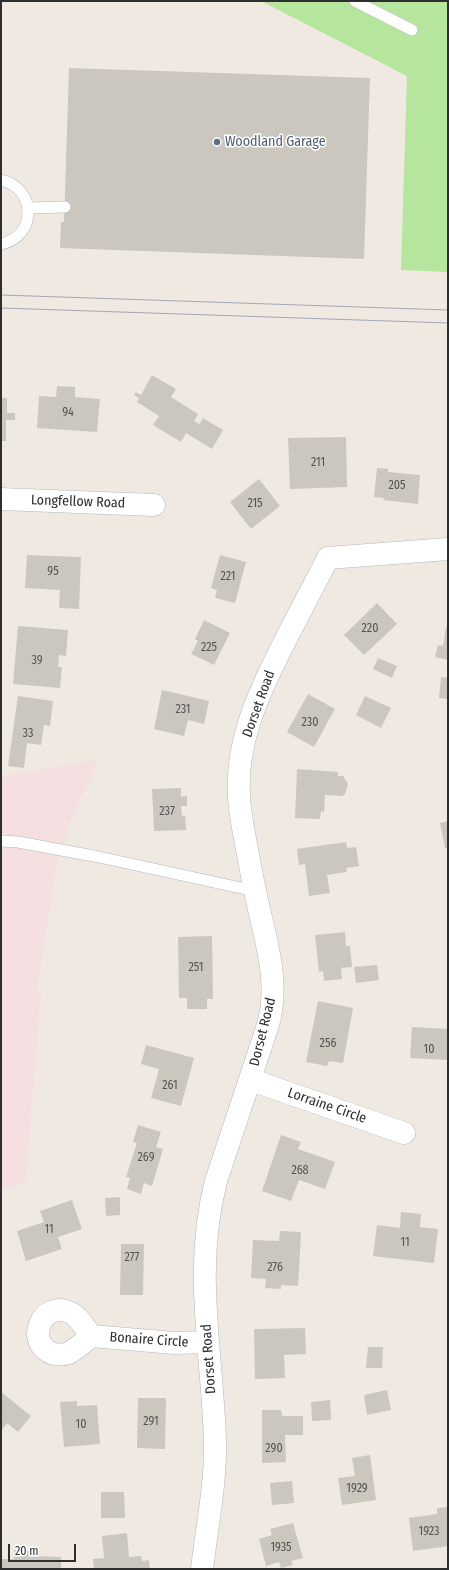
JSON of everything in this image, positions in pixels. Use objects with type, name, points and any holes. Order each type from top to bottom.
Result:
[{"type":"street","name":"Longfellow Road","points":[[1,499],[154,505]]},
{"type":"street","name":"Dorset Road","points":[[202,1569],[214,1462],[214,1422],[204,1272],[208,1217],[211,1198],[219,1170],[251,1080],[270,1020],[274,994],[271,964],[255,891],[239,797],[240,771],[244,742],[253,711],[268,674],[328,558],[448,549]]},
{"type":"street","name":"Lorraine Circle","points":[[251,1080],[404,1133]]},
{"type":"street","name":"Bonaire Circle","points":[[91,1336],[174,1343],[208,1342]]},
{"type":"lane","points":[[355,1],[412,30]]},
{"type":"lane","points":[[1,180],[10,183],[19,190],[23,195],[28,208],[27,221],[23,229],[12,240],[1,244]]},
{"type":"lane","points":[[28,208],[65,207]]},
{"type":"lane","points":[[1,841],[18,842],[99,857],[255,891]]},
{"type":"shaded area","points":[[99,759],[69,825],[56,868],[36,992],[41,994],[25,1183],[1,1190],[1,777]]},
{"type":"green space","points":[[261,1],[448,1],[448,272],[401,270],[407,76]]},
{"type":"building","name":"Woodland Garage","points":[[69,68],[370,78],[364,259],[60,248],[61,222],[64,222]]},
{"type":"building","points":[[152,375],[176,389],[171,397],[198,414],[194,421],[200,424],[203,418],[223,430],[212,449],[186,433],[181,442],[153,425],[159,416],[137,402],[139,398],[134,395],[136,392],[141,395]]},
{"type":"building","points":[[57,386],[75,387],[75,397],[100,399],[97,432],[37,428],[39,396],[56,397]]},
{"type":"building","points":[[1,398],[7,398],[7,413],[15,413],[15,420],[6,420],[6,441],[1,441]]},
{"type":"building","points":[[346,437],[347,487],[290,489],[288,438]]},
{"type":"building","points":[[377,468],[388,469],[388,472],[420,475],[418,504],[383,500],[384,498],[374,497]]},
{"type":"building","points":[[259,479],[280,506],[251,529],[230,502]]},
{"type":"building","points":[[27,555],[81,557],[79,609],[59,608],[60,590],[25,588]]},
{"type":"building","points":[[220,555],[246,562],[235,603],[215,598],[217,590],[211,588]]},
{"type":"building","points":[[377,603],[397,624],[364,655],[344,635]]},
{"type":"building","points":[[204,620],[230,633],[214,665],[191,654],[198,641],[195,639]]},
{"type":"building","points":[[18,626],[68,630],[66,656],[59,655],[58,667],[62,667],[60,688],[13,684]]},
{"type":"building","points":[[446,627],[448,627],[448,660],[435,657],[438,645],[443,646]]},
{"type":"building","points":[[378,658],[397,666],[392,678],[373,669]]},
{"type":"building","points":[[441,677],[448,678],[448,699],[439,698]]},
{"type":"building","points":[[162,690],[209,701],[204,724],[188,720],[184,736],[154,729]]},
{"type":"building","points":[[308,694],[335,709],[314,747],[287,732]]},
{"type":"building","points":[[18,696],[53,701],[50,726],[44,725],[41,745],[27,743],[24,768],[8,766]]},
{"type":"building","points":[[365,696],[391,708],[381,728],[356,715]]},
{"type":"building","points":[[297,769],[338,772],[338,776],[343,776],[348,784],[345,794],[342,796],[325,795],[324,812],[321,811],[320,819],[295,818]]},
{"type":"building","points":[[181,788],[181,797],[187,796],[187,806],[181,806],[182,816],[185,815],[186,830],[154,831],[152,789]]},
{"type":"building","points":[[448,821],[448,848],[445,848],[440,823]]},
{"type":"building","points":[[346,842],[347,848],[356,847],[359,866],[346,868],[347,872],[327,875],[330,893],[309,896],[305,864],[299,865],[297,849]]},
{"type":"building","points":[[345,932],[346,946],[350,946],[352,967],[341,968],[342,979],[324,981],[323,971],[319,972],[315,935]]},
{"type":"building","points":[[212,936],[213,999],[207,999],[207,1009],[187,1009],[187,998],[179,998],[178,937]]},
{"type":"building","points":[[377,965],[379,980],[356,983],[354,967]]},
{"type":"building","points":[[318,1001],[353,1008],[343,1063],[329,1061],[327,1066],[306,1062]]},
{"type":"building","points":[[412,1027],[448,1029],[448,1060],[410,1058]]},
{"type":"building","points":[[146,1045],[194,1058],[181,1106],[151,1098],[159,1069],[141,1064]]},
{"type":"building","points":[[138,1125],[161,1132],[156,1147],[163,1149],[152,1186],[144,1183],[141,1194],[127,1189],[130,1178],[126,1177],[137,1143],[133,1142]]},
{"type":"building","points":[[281,1135],[301,1142],[298,1149],[335,1162],[325,1189],[299,1180],[291,1201],[262,1191]]},
{"type":"building","points":[[120,1197],[120,1215],[106,1216],[105,1198]]},
{"type":"building","points":[[72,1200],[82,1229],[58,1237],[62,1249],[26,1261],[17,1231],[44,1222],[40,1211]]},
{"type":"building","points":[[401,1212],[421,1214],[420,1227],[438,1229],[434,1263],[373,1256],[377,1225],[400,1228]]},
{"type":"building","points":[[280,1231],[301,1232],[298,1286],[281,1285],[281,1289],[265,1288],[266,1279],[251,1278],[253,1240],[279,1241]]},
{"type":"building","points":[[121,1244],[144,1244],[143,1295],[120,1295]]},
{"type":"building","points":[[305,1328],[306,1354],[284,1355],[285,1378],[255,1379],[254,1329]]},
{"type":"building","points":[[368,1347],[383,1347],[382,1368],[366,1368]]},
{"type":"building","points":[[387,1390],[391,1410],[367,1415],[364,1395]]},
{"type":"building","points":[[1,1392],[31,1416],[18,1432],[7,1423],[1,1431]]},
{"type":"building","points":[[138,1398],[166,1398],[165,1449],[137,1448]]},
{"type":"building","points":[[330,1400],[331,1420],[312,1421],[311,1402]]},
{"type":"building","points":[[77,1401],[77,1406],[97,1405],[100,1444],[64,1447],[60,1402]]},
{"type":"building","points":[[262,1410],[281,1410],[282,1416],[303,1416],[303,1435],[285,1435],[286,1462],[262,1463]]},
{"type":"building","points":[[370,1455],[376,1500],[342,1505],[338,1478],[355,1476],[352,1458]]},
{"type":"building","points":[[292,1481],[294,1503],[272,1505],[270,1483]]},
{"type":"building","points":[[101,1492],[124,1492],[125,1518],[101,1518]]},
{"type":"building","points":[[448,1507],[448,1546],[413,1551],[409,1518],[437,1514],[437,1508]]},
{"type":"building","points":[[293,1523],[303,1558],[291,1561],[293,1565],[281,1568],[279,1562],[266,1566],[259,1539],[272,1535],[270,1529]]},
{"type":"building","points":[[127,1533],[129,1557],[141,1556],[142,1561],[149,1560],[150,1569],[94,1569],[93,1559],[104,1558],[102,1536]]},
{"type":"building","points":[[14,1550],[33,1551],[33,1556],[61,1557],[61,1569],[1,1569],[1,1559],[14,1559]]},
{"type":"tram line","points":[[1,295],[448,310]]},
{"type":"tram line","points":[[1,308],[448,323]]},
{"type":"place","name":"Woodland Garage","points":[[217,142]]}]
